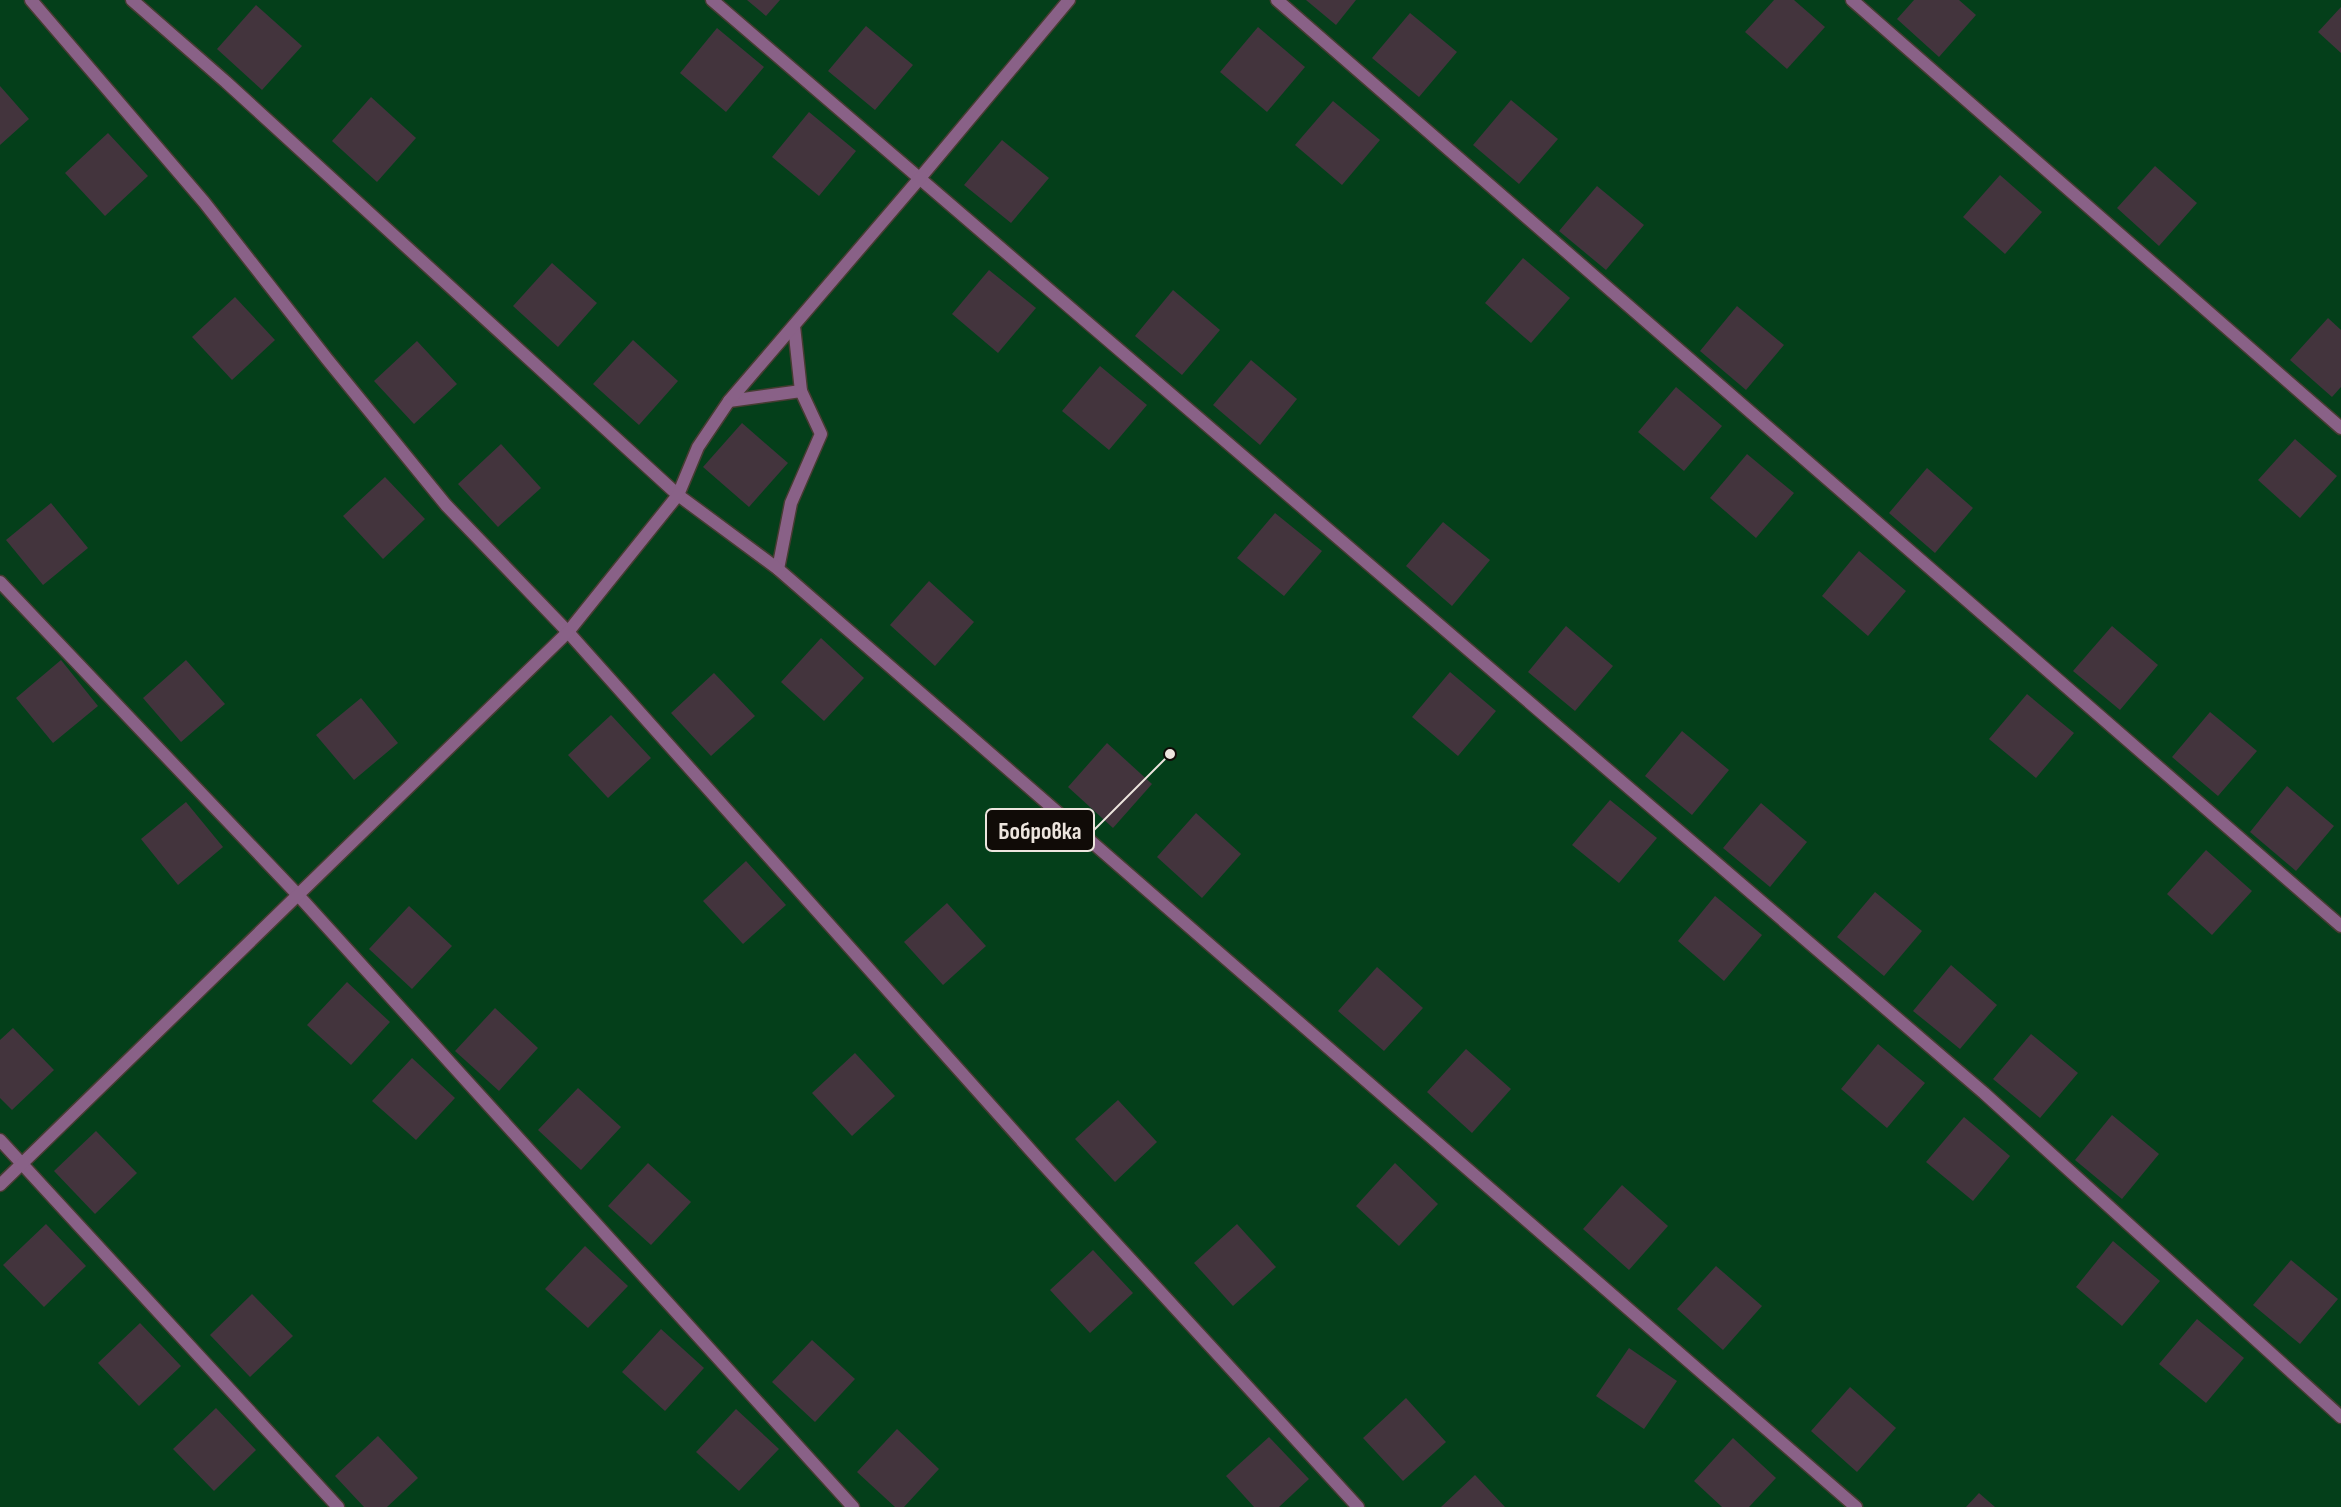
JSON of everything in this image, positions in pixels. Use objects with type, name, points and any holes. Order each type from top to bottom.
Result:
[{"type":"street","points":[[31,0],[204,202],[327,359],[446,505],[568,632],[1042,1163],[1358,1507]]},
{"type":"street","points":[[132,0],[226,82],[678,495],[778,569],[1856,1507]]},
{"type":"street","points":[[712,0],[1984,1093],[2341,1417]]},
{"type":"street","points":[[0,1185],[568,632],[678,495],[698,447],[729,401],[1069,0]]},
{"type":"street","points":[[1277,0],[2341,926]]},
{"type":"street","points":[[1852,0],[2341,428]]},
{"type":"street","points":[[778,569],[791,503],[821,434],[801,391],[794,326]]},
{"type":"street","points":[[729,401],[801,391]]},
{"type":"street","points":[[0,582],[298,895],[853,1507]]},
{"type":"street","points":[[0,1140],[338,1507]]},
{"type":"green space","points":[[0,0],[2341,0],[2341,1507],[0,1507]]},
{"type":"building","points":[[747,0],[780,0],[766,16]]},
{"type":"building","points":[[1306,0],[1356,0],[1336,25]]},
{"type":"building","points":[[1774,0],[1794,0],[1825,27],[1787,69],[1745,32]]},
{"type":"building","points":[[1914,0],[1959,0],[1976,15],[1939,57],[1897,19]]},
{"type":"building","points":[[256,5],[302,46],[262,90],[217,49]]},
{"type":"building","points":[[2341,7],[2341,53],[2318,32]]},
{"type":"building","points":[[1410,13],[1457,52],[1419,97],[1372,58]]},
{"type":"building","points":[[866,26],[913,65],[875,110],[828,71]]},
{"type":"building","points":[[1258,27],[1305,67],[1267,112],[1220,72]]},
{"type":"building","points":[[717,28],[764,67],[726,112],[680,73]]},
{"type":"building","points":[[0,86],[29,119],[0,145]]},
{"type":"building","points":[[371,97],[416,138],[377,182],[332,141]]},
{"type":"building","points":[[1511,100],[1558,139],[1519,184],[1473,145]]},
{"type":"building","points":[[1333,101],[1380,140],[1342,185],[1295,145]]},
{"type":"building","points":[[809,112],[856,151],[819,196],[772,157]]},
{"type":"building","points":[[108,133],[148,176],[105,216],[65,173]]},
{"type":"building","points":[[1002,140],[1049,178],[1011,223],[964,185]]},
{"type":"building","points":[[2155,166],[2197,203],[2159,246],[2117,208]]},
{"type":"building","points":[[2000,175],[2042,212],[2005,254],[1963,217]]},
{"type":"building","points":[[1597,186],[1644,225],[1606,270],[1559,231]]},
{"type":"building","points":[[1523,258],[1570,298],[1531,343],[1485,303]]},
{"type":"building","points":[[552,263],[597,303],[558,347],[513,306]]},
{"type":"building","points":[[989,270],[1036,308],[998,353],[952,314]]},
{"type":"building","points":[[1173,290],[1220,330],[1182,375],[1135,336]]},
{"type":"building","points":[[235,297],[275,340],[232,380],[192,337]]},
{"type":"building","points":[[1737,306],[1784,345],[1746,390],[1700,351]]},
{"type":"building","points":[[2328,318],[2341,330],[2341,387],[2332,397],[2290,360]]},
{"type":"building","points":[[633,340],[678,381],[639,425],[593,384]]},
{"type":"building","points":[[417,341],[457,384],[414,424],[374,381]]},
{"type":"building","points":[[1251,360],[1297,399],[1260,445],[1213,405]]},
{"type":"building","points":[[1100,366],[1147,405],[1109,450],[1062,411]]},
{"type":"building","points":[[1676,387],[1722,426],[1684,471],[1638,432]]},
{"type":"building","points":[[742,423],[788,463],[749,507],[703,467]]},
{"type":"building","points":[[2295,439],[2337,476],[2300,518],[2258,480]]},
{"type":"building","points":[[501,444],[541,488],[498,527],[458,484]]},
{"type":"building","points":[[1747,454],[1794,493],[1756,538],[1710,498]]},
{"type":"building","points":[[1927,468],[1973,508],[1935,553],[1889,513]]},
{"type":"building","points":[[385,477],[425,519],[383,559],[343,516]]},
{"type":"building","points":[[51,503],[88,548],[43,585],[6,540]]},
{"type":"building","points":[[1275,513],[1322,551],[1284,596],[1237,558]]},
{"type":"building","points":[[1443,522],[1490,560],[1452,606],[1406,566]]},
{"type":"building","points":[[1859,551],[1906,591],[1868,636],[1822,596]]},
{"type":"building","points":[[929,581],[974,622],[935,666],[890,625]]},
{"type":"building","points":[[1566,626],[1613,666],[1575,711],[1528,672]]},
{"type":"building","points":[[2112,626],[2158,665],[2120,710],[2073,671]]},
{"type":"building","points":[[821,638],[864,678],[824,721],[781,682]]},
{"type":"building","points":[[61,660],[98,706],[53,743],[16,698]]},
{"type":"building","points":[[186,660],[225,704],[181,742],[143,698]]},
{"type":"building","points":[[1450,672],[1496,711],[1458,756],[1412,717]]},
{"type":"building","points":[[714,673],[755,716],[711,756],[671,713]]},
{"type":"building","points":[[2027,694],[2074,733],[2036,778],[1989,739]]},
{"type":"building","points":[[361,698],[398,743],[354,780],[316,735]]},
{"type":"building","points":[[2210,712],[2257,751],[2218,796],[2172,757]]},
{"type":"building","points":[[611,715],[651,758],[608,798],[568,755]]},
{"type":"building","points":[[1682,731],[1729,770],[1692,815],[1645,776]]},
{"type":"building","points":[[1107,743],[1152,784],[1113,828],[1068,787]]},
{"type":"building","points":[[2287,786],[2334,826],[2296,871],[2250,832]]},
{"type":"building","points":[[1610,800],[1657,838],[1619,883],[1572,845]]},
{"type":"building","points":[[186,802],[223,847],[178,885],[141,839]]},
{"type":"building","points":[[1761,803],[1807,842],[1770,887],[1723,848]]},
{"type":"building","points":[[1196,813],[1241,854],[1202,898],[1157,857]]},
{"type":"building","points":[[2206,850],[2252,891],[2212,935],[2167,894]]},
{"type":"building","points":[[746,861],[786,905],[743,944],[703,901]]},
{"type":"building","points":[[1875,892],[1922,931],[1884,976],[1837,937]]},
{"type":"building","points":[[1715,896],[1762,935],[1724,981],[1678,941]]},
{"type":"building","points":[[947,903],[986,946],[943,985],[904,942]]},
{"type":"building","points":[[409,906],[452,946],[412,989],[369,949]]},
{"type":"building","points":[[1951,965],[1997,1005],[1960,1049],[1913,1011]]},
{"type":"building","points":[[1377,967],[1423,1008],[1384,1051],[1338,1011]]},
{"type":"building","points":[[347,982],[390,1022],[351,1065],[307,1025]]},
{"type":"building","points":[[495,1008],[538,1048],[499,1091],[455,1051]]},
{"type":"building","points":[[13,1028],[54,1070],[12,1110],[0,1098],[0,1040]]},
{"type":"building","points":[[2031,1034],[2078,1073],[2040,1118],[1993,1079]]},
{"type":"building","points":[[1878,1044],[1925,1083],[1887,1128],[1841,1089]]},
{"type":"building","points":[[1466,1049],[1511,1089],[1472,1133],[1427,1092]]},
{"type":"building","points":[[855,1053],[895,1096],[852,1136],[812,1093]]},
{"type":"building","points":[[412,1058],[455,1098],[416,1140],[372,1101]]},
{"type":"building","points":[[578,1088],[621,1127],[581,1170],[538,1130]]},
{"type":"building","points":[[1118,1100],[1157,1142],[1115,1182],[1075,1139]]},
{"type":"building","points":[[2112,1115],[2159,1154],[2122,1199],[2075,1160]]},
{"type":"building","points":[[1964,1117],[2010,1156],[1973,1201],[1926,1162]]},
{"type":"building","points":[[96,1131],[137,1173],[95,1214],[54,1171]]},
{"type":"building","points":[[648,1163],[691,1202],[651,1245],[608,1206]]},
{"type":"building","points":[[1395,1163],[1438,1204],[1399,1246],[1356,1206]]},
{"type":"building","points":[[1622,1185],[1668,1226],[1629,1270],[1583,1229]]},
{"type":"building","points":[[46,1224],[86,1266],[44,1307],[3,1265]]},
{"type":"building","points":[[1237,1224],[1276,1267],[1233,1306],[1194,1263]]},
{"type":"building","points":[[2113,1241],[2160,1281],[2122,1326],[2076,1287]]},
{"type":"building","points":[[585,1246],[628,1286],[588,1328],[545,1289]]},
{"type":"building","points":[[1093,1250],[1133,1293],[1090,1333],[1050,1290]]},
{"type":"building","points":[[2291,1260],[2338,1299],[2300,1344],[2253,1305]]},
{"type":"building","points":[[1716,1266],[1762,1306],[1723,1350],[1677,1309]]},
{"type":"building","points":[[252,1294],[293,1336],[250,1377],[210,1335]]},
{"type":"building","points":[[2197,1319],[2244,1358],[2206,1403],[2159,1364]]},
{"type":"building","points":[[140,1323],[181,1366],[139,1406],[98,1363]]},
{"type":"building","points":[[661,1329],[704,1368],[665,1411],[622,1372]]},
{"type":"building","points":[[812,1340],[855,1379],[815,1422],[772,1382]]},
{"type":"building","points":[[1629,1348],[1677,1381],[1644,1429],[1596,1396]]},
{"type":"building","points":[[1850,1387],[1896,1428],[1857,1472],[1811,1431]]},
{"type":"building","points":[[1406,1398],[1446,1442],[1403,1481],[1363,1438]]},
{"type":"building","points":[[216,1408],[256,1450],[214,1491],[173,1449]]},
{"type":"building","points":[[736,1409],[779,1449],[739,1491],[696,1452]]},
{"type":"building","points":[[897,1429],[939,1469],[904,1507],[895,1507],[857,1472]]},
{"type":"building","points":[[378,1436],[418,1478],[387,1507],[364,1507],[335,1476]]},
{"type":"building","points":[[1269,1437],[1309,1479],[1279,1507],[1254,1507],[1226,1476]]},
{"type":"building","points":[[1733,1438],[1776,1478],[1749,1507],[1722,1507],[1694,1481]]},
{"type":"building","points":[[1475,1475],[1505,1507],[1441,1507]]},
{"type":"building","points":[[1979,1493],[1995,1507],[1966,1507]]},
{"type":"place","name":"Бобровка","points":[[1170,754]]}]
